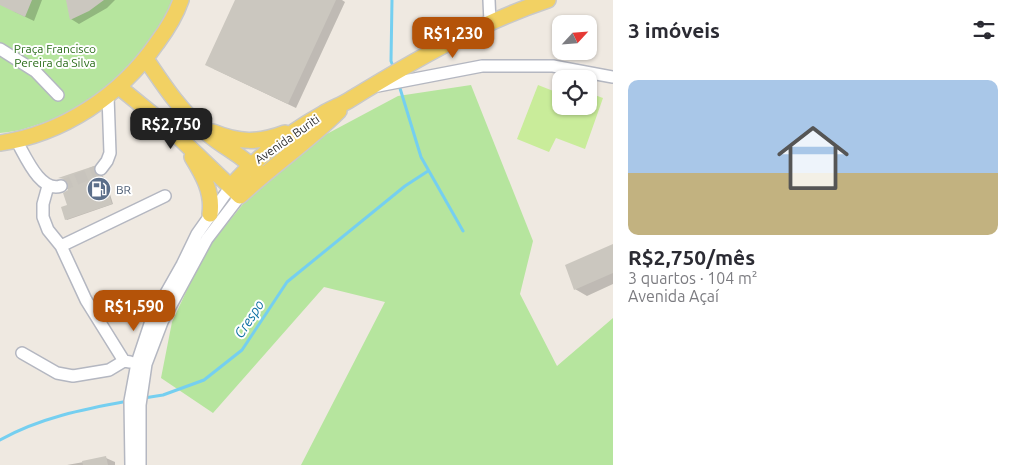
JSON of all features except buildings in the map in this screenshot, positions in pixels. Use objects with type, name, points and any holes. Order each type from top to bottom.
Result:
[{"type":"main road","points":[[0,143],[16,140],[58,126],[113,92],[146,59],[165,33],[181,0]]},
{"type":"main road","name":"Avenida Buriti","points":[[236,191],[251,164],[324,113],[349,101],[368,88],[432,52],[528,3],[548,0]]},
{"type":"main road","points":[[146,59],[170,94],[190,118],[223,146],[251,164],[262,176]]},
{"type":"main road","points":[[113,92],[167,126],[236,191]]},
{"type":"main road","name":"Avenida Buriti","points":[[236,191],[262,176],[326,124],[349,101]]},
{"type":"main road","points":[[199,126],[228,138],[245,141],[269,139],[303,126]]},
{"type":"main road","points":[[184,142],[204,177],[211,203],[210,214]]},
{"type":"street","points":[[489,0],[490,23]]},
{"type":"street","points":[[0,49],[35,72],[58,95]]},
{"type":"street","points":[[368,88],[482,66],[553,66],[613,78]]},
{"type":"street","points":[[101,169],[110,153],[113,92]]},
{"type":"street","points":[[16,140],[39,178],[48,186],[61,186]]},
{"type":"street","points":[[48,186],[43,204],[43,217],[48,230],[62,246],[86,300],[124,361]]},
{"type":"street","points":[[131,465],[130,401],[142,363],[152,318],[182,265],[196,234],[210,214],[236,191]]},
{"type":"street","points":[[140,465],[142,363],[207,238],[236,191]]},
{"type":"street","points":[[62,246],[165,196]]},
{"type":"street","points":[[22,353],[57,374],[74,376],[109,370],[124,361],[142,363]]},
{"type":"green space","name":"Praça Francisco Pereira da Silva","points":[[0,0],[173,0],[146,48],[132,64],[101,92],[84,103],[46,122],[20,130],[0,133]]},
{"type":"green space","points":[[471,85],[533,241],[520,294],[557,366],[613,318],[613,465],[301,465],[385,302],[324,287],[213,413],[161,378],[172,322],[205,251],[252,193],[323,136],[398,96]]},
{"type":"green space","points":[[538,85],[552,90],[552,115],[597,115],[585,149],[556,138],[549,152],[517,139]]},
{"type":"green space","points":[[597,96],[603,98],[597,115]]},
{"type":"waterway","name":"Crespo","points":[[392,0],[391,61],[394,69]]},
{"type":"waterway","name":"Crespo","points":[[399,85],[421,157],[463,231]]},
{"type":"waterway","name":"Crespo","points":[[144,398],[163,395],[204,380],[242,350],[287,282],[405,186],[428,171]]},
{"type":"waterway","name":"Crespo","points":[[0,440],[46,420],[78,411],[128,401]]},
{"type":"tunnel","points":[[61,186],[101,169]]},
{"type":"place","name":"BR","points":[[99,189]]}]
